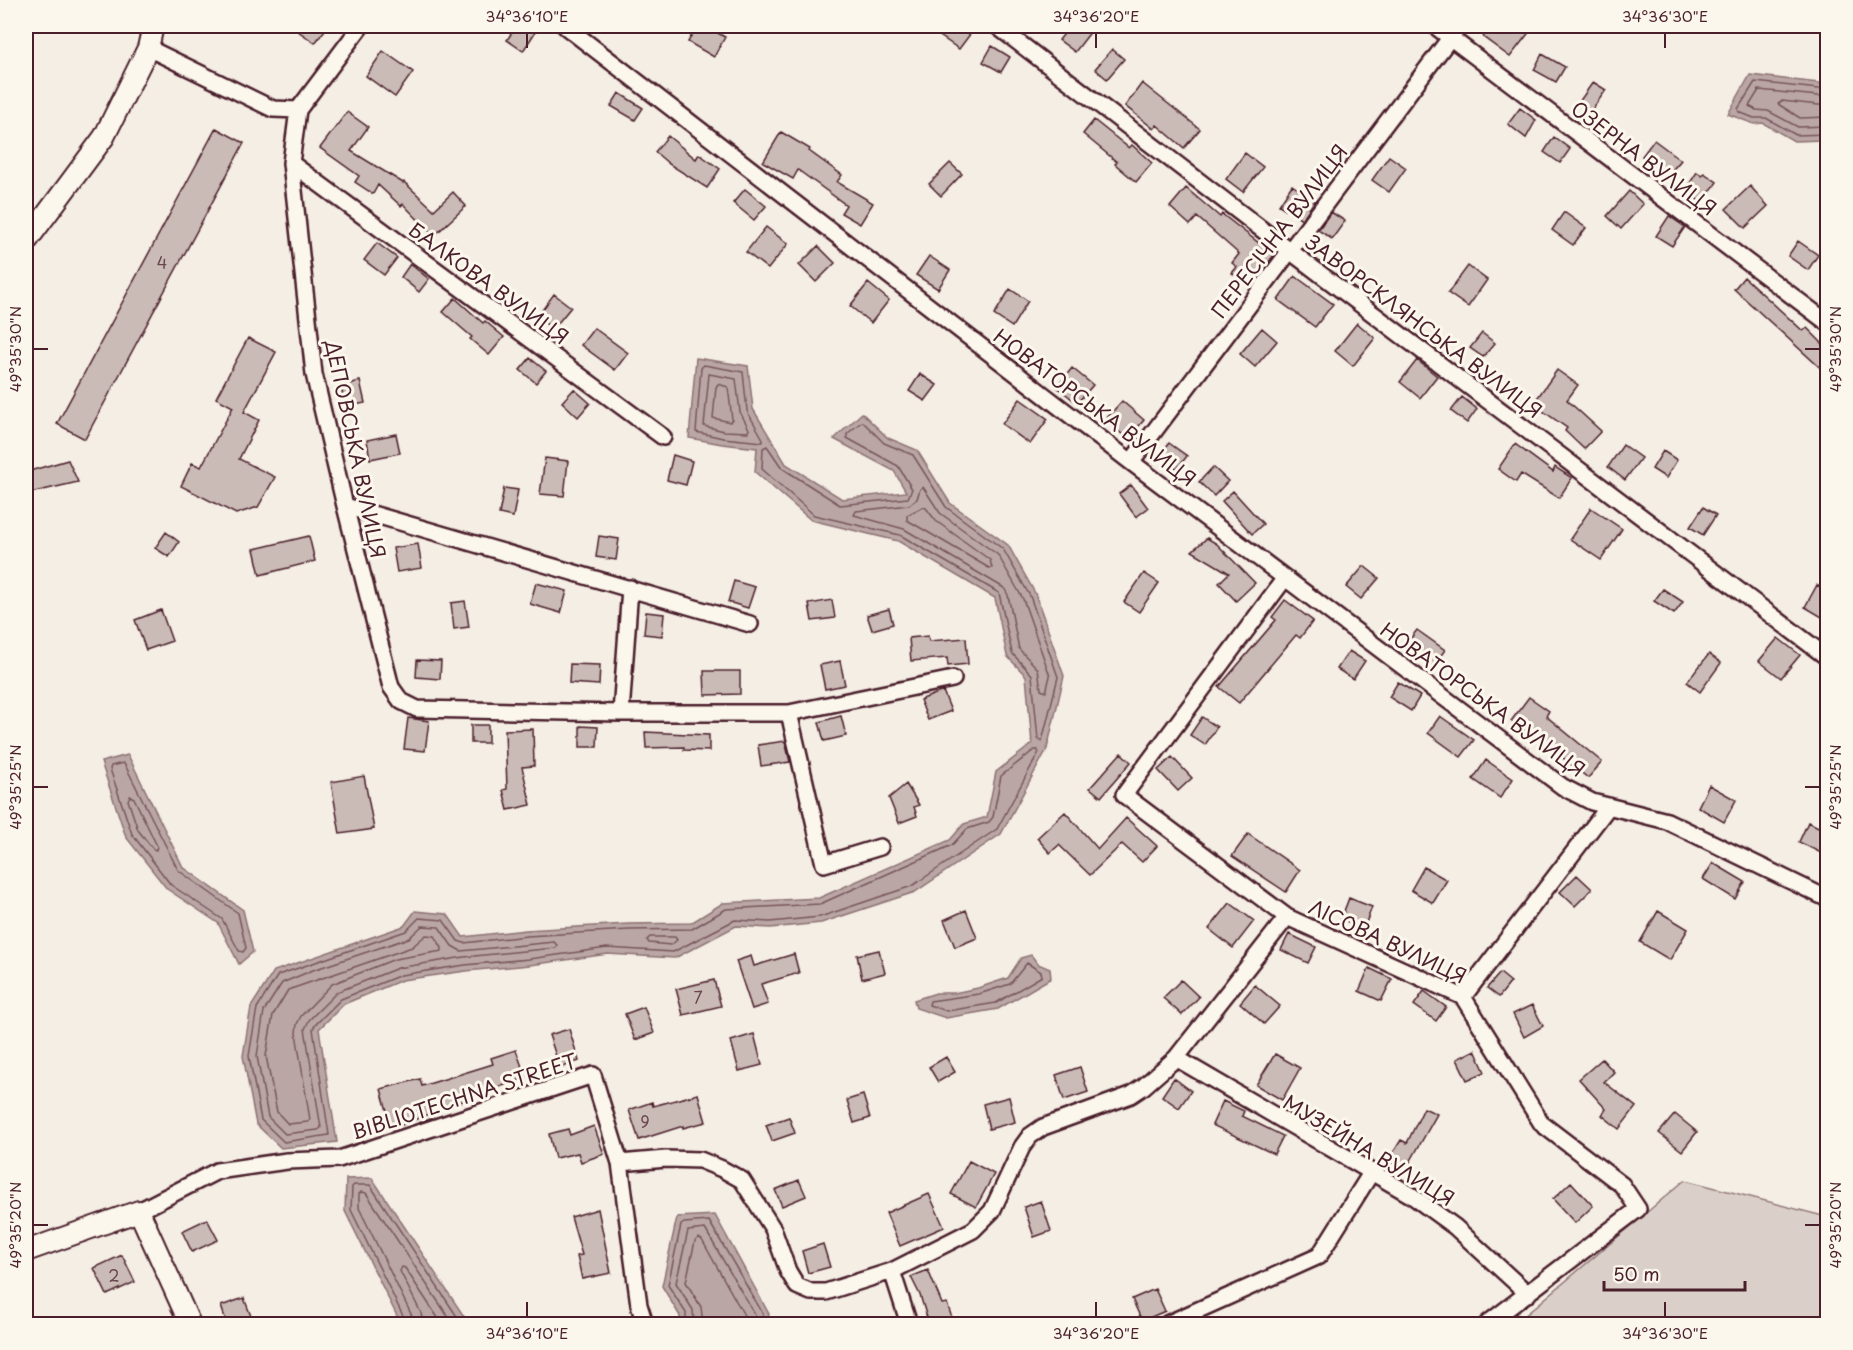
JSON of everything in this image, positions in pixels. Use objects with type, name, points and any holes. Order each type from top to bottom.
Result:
[{"type":"street","points":[[26,242],[104,137],[148,48],[153,26]]},
{"type":"street","name":"ДЕПОВСЬКА ВУЛИЦЯ","points":[[361,26],[298,110],[291,163],[314,374],[390,687],[401,701],[417,709],[621,713]]},
{"type":"street","name":"НОВАТОРСЬКА ВУЛИЦЯ","points":[[565,26],[1131,462],[1563,787],[1592,802],[1666,821],[1827,899]]},
{"type":"street","name":"ЗАВОРСКЛЯНСЬКА ВУЛИЦЯ","points":[[997,26],[1827,658]]},
{"type":"street","name":"ОЗЕРНА ВУЛИЦЯ","points":[[1435,26],[1455,32],[1827,324]]},
{"type":"street","name":"ПЕРЕСІЧНА ВУЛИЦЯ","points":[[1131,462],[1455,32]]},
{"type":"street","points":[[148,48],[273,109],[298,110]]},
{"type":"street","name":"БАЛКОВА ВУЛИЦЯ","points":[[291,163],[663,437]]},
{"type":"street","points":[[345,506],[750,624]]},
{"type":"street","name":"ЛІСОВА ВУЛИЦЯ","points":[[1285,578],[1124,795],[1287,917],[1463,997],[1542,1124],[1622,1185],[1638,1209],[1528,1294]]},
{"type":"street","points":[[630,588],[621,713],[789,713],[953,679]]},
{"type":"street","points":[[789,713],[824,864],[880,847]]},
{"type":"street","points":[[1463,997],[1609,806]]},
{"type":"street","points":[[620,1163],[666,1159],[700,1160],[742,1180],[773,1228],[788,1271],[797,1286],[811,1292],[826,1292],[892,1271],[973,1230],[984,1221],[992,1211],[1022,1147],[1030,1136],[1043,1127],[1131,1095],[1176,1058],[1287,917]]},
{"type":"street","name":"МУЗЕЙНА ВУЛИЦЯ","points":[[1176,1058],[1411,1195],[1455,1227],[1528,1294]]},
{"type":"street","name":"BIBLIOTECHNA STREET","points":[[140,1211],[217,1171],[287,1161],[339,1159],[593,1075],[620,1163],[639,1305],[645,1324]]},
{"type":"street","points":[[1167,1324],[1318,1256],[1371,1173]]},
{"type":"street","points":[[26,1251],[140,1211],[190,1324]]},
{"type":"street","points":[[892,1271],[909,1324]]},
{"type":"street","points":[[1487,1324],[1528,1294]]},
{"type":"shaded area","points":[[1685,1180],[1827,1217],[1827,1324],[1515,1324]]},
{"type":"water","points":[[1750,75],[1827,84],[1827,138],[1794,141],[1763,123],[1754,124],[1728,114]]},
{"type":"water","points":[[696,358],[748,366],[753,409],[786,464],[842,499],[906,492],[894,471],[834,439],[862,413],[888,438],[917,450],[950,503],[1008,545],[1035,593],[1064,676],[1047,749],[1001,834],[915,892],[821,923],[770,928],[736,926],[675,958],[608,954],[466,971],[402,980],[344,1004],[319,1029],[337,1142],[281,1148],[256,1124],[243,1056],[251,1007],[274,971],[404,926],[415,911],[447,914],[463,937],[526,930],[691,923],[723,903],[819,898],[950,840],[964,824],[987,817],[996,772],[1032,744],[1026,676],[1007,656],[995,598],[898,541],[811,520],[755,472],[757,448],[689,438]]},
{"type":"water","points":[[128,755],[183,867],[243,910],[253,952],[239,964],[218,923],[167,889],[126,837],[101,762]]},
{"type":"water","points":[[1031,955],[1038,964],[1050,969],[1051,978],[998,1009],[946,1018],[916,1008],[914,1000],[936,993],[954,993],[978,988],[1008,978],[1021,958]]},
{"type":"water","points":[[372,1178],[465,1318],[478,1324],[401,1324],[345,1211],[346,1179]]},
{"type":"water","points":[[715,1215],[769,1314],[767,1324],[680,1324],[680,1316],[662,1286],[677,1217]]},
{"type":"building","points":[[291,26],[328,26],[315,43]]},
{"type":"building","points":[[516,26],[528,26],[536,31],[523,51],[507,40]]},
{"type":"building","points":[[697,26],[705,26],[725,37],[714,57],[688,42]]},
{"type":"building","points":[[925,26],[961,26],[971,33],[959,49]]},
{"type":"building","points":[[1070,26],[1095,26],[1075,52],[1059,40]]},
{"type":"building","points":[[1492,26],[1534,26],[1510,57],[1483,37]]},
{"type":"building","points":[[992,46],[1010,57],[1001,72],[983,62]]},
{"type":"building","points":[[1112,49],[1124,59],[1107,79],[1095,69]]},
{"type":"building","points":[[383,51],[413,72],[395,97],[366,76]]},
{"type":"building","points":[[1542,54],[1565,67],[1556,82],[1534,70]]},
{"type":"building","points":[[1593,82],[1606,90],[1591,111],[1579,102]]},
{"type":"building","points":[[1142,83],[1200,129],[1184,148],[1157,125],[1154,129],[1125,106]]},
{"type":"building","points":[[619,93],[643,108],[635,120],[611,106]]},
{"type":"building","points":[[1520,108],[1536,120],[1526,138],[1508,124]]},
{"type":"building","points":[[347,112],[368,127],[351,151],[404,182],[434,210],[453,192],[466,206],[434,236],[403,204],[401,206],[378,185],[373,194],[355,182],[359,176],[320,148]]},
{"type":"building","points":[[1094,120],[1129,148],[1132,145],[1152,163],[1136,182],[1115,164],[1117,162],[1083,134]]},
{"type":"building","points":[[216,128],[244,143],[85,439],[57,424]]},
{"type":"building","points":[[781,132],[810,149],[809,151],[842,175],[837,182],[873,203],[860,224],[841,213],[846,205],[798,170],[793,179],[763,162]]},
{"type":"building","points":[[668,136],[696,159],[699,154],[720,169],[707,188],[669,164],[655,152]]},
{"type":"building","points":[[1554,137],[1570,149],[1560,163],[1544,152]]},
{"type":"building","points":[[1654,140],[1681,160],[1668,175],[1642,156]]},
{"type":"building","points":[[1245,153],[1263,167],[1243,192],[1226,179]]},
{"type":"building","points":[[1389,156],[1406,168],[1389,192],[1372,180]]},
{"type":"building","points":[[950,163],[962,174],[941,196],[929,184]]},
{"type":"building","points":[[1697,172],[1702,176],[1704,173],[1717,182],[1702,203],[1686,189]]},
{"type":"building","points":[[1292,185],[1315,201],[1302,219],[1279,205]]},
{"type":"building","points":[[1750,186],[1768,206],[1745,228],[1726,209]]},
{"type":"building","points":[[1186,188],[1220,217],[1222,214],[1274,255],[1250,287],[1232,273],[1237,267],[1232,263],[1239,254],[1197,217],[1190,225],[1170,207]]},
{"type":"building","points":[[745,189],[766,206],[754,220],[733,203]]},
{"type":"building","points":[[1629,191],[1643,204],[1621,229],[1607,216]]},
{"type":"building","points":[[1331,212],[1345,221],[1332,239],[1318,230]]},
{"type":"building","points":[[1564,212],[1586,228],[1573,245],[1552,230]]},
{"type":"building","points":[[1669,216],[1685,227],[1672,246],[1656,236]]},
{"type":"building","points":[[766,227],[788,244],[768,269],[746,252]]},
{"type":"building","points":[[1798,241],[1818,255],[1808,270],[1788,256]]},
{"type":"building","points":[[377,243],[397,258],[384,275],[364,260]]},
{"type":"building","points":[[818,246],[835,263],[816,282],[799,265]]},
{"type":"building","points":[[929,256],[950,270],[938,289],[916,275]]},
{"type":"building","points":[[410,264],[429,279],[419,292],[401,277]]},
{"type":"building","points":[[1468,266],[1487,280],[1468,307],[1448,293]]},
{"type":"building","points":[[1295,276],[1333,304],[1315,327],[1278,300]]},
{"type":"building","points":[[1744,277],[1803,331],[1807,328],[1827,348],[1827,374],[1734,289]]},
{"type":"building","points":[[868,283],[889,300],[871,323],[850,306]]},
{"type":"building","points":[[1010,289],[1028,301],[1012,327],[994,315]]},
{"type":"building","points":[[554,294],[571,307],[553,329],[537,317]]},
{"type":"building","points":[[455,298],[483,323],[485,321],[504,337],[489,355],[443,312]]},
{"type":"building","points":[[1357,323],[1375,338],[1353,366],[1335,351]]},
{"type":"building","points":[[594,328],[628,353],[615,370],[581,345]]},
{"type":"building","points":[[1262,328],[1277,341],[1255,367],[1240,354]]},
{"type":"building","points":[[1482,333],[1495,343],[1483,357],[1470,348]]},
{"type":"building","points":[[248,338],[276,352],[244,412],[259,420],[239,459],[275,477],[258,507],[236,514],[181,486],[192,463],[201,467],[233,407],[216,398]]},
{"type":"building","points":[[530,358],[546,371],[536,383],[520,370]]},
{"type":"building","points":[[1417,360],[1437,376],[1420,398],[1400,382]]},
{"type":"building","points":[[1072,368],[1093,385],[1077,403],[1057,387]]},
{"type":"building","points":[[1557,370],[1578,385],[1567,400],[1601,431],[1584,449],[1565,431],[1567,428],[1533,404]]},
{"type":"building","points":[[920,374],[937,385],[925,401],[909,391]]},
{"type":"building","points":[[360,381],[365,403],[345,407],[341,386]]},
{"type":"building","points":[[574,389],[590,403],[578,417],[562,402]]},
{"type":"building","points":[[1462,397],[1477,409],[1467,423],[1451,411]]},
{"type":"building","points":[[1020,399],[1048,419],[1030,444],[1002,424]]},
{"type":"building","points":[[1122,401],[1144,420],[1128,439],[1105,420]]},
{"type":"building","points":[[396,434],[400,453],[370,459],[367,440]]},
{"type":"building","points":[[1169,443],[1187,456],[1177,469],[1159,456]]},
{"type":"building","points":[[1515,444],[1553,472],[1555,467],[1572,478],[1559,498],[1521,474],[1516,482],[1498,469]]},
{"type":"building","points":[[1623,445],[1641,458],[1625,480],[1608,467]]},
{"type":"building","points":[[1663,451],[1677,460],[1666,478],[1652,469]]},
{"type":"building","points":[[673,455],[692,461],[686,485],[667,480]]},
{"type":"building","points":[[545,458],[568,461],[564,496],[540,494]]},
{"type":"building","points":[[68,460],[78,482],[30,493],[26,472]]},
{"type":"building","points":[[1213,467],[1228,481],[1214,496],[1199,482]]},
{"type":"building","points":[[1131,485],[1148,508],[1136,517],[1119,494]]},
{"type":"building","points":[[504,488],[518,490],[513,517],[499,514]]},
{"type":"building","points":[[1233,491],[1263,524],[1252,534],[1222,501]]},
{"type":"building","points":[[1703,507],[1716,515],[1703,535],[1690,527]]},
{"type":"building","points":[[1591,508],[1622,529],[1601,560],[1570,539]]},
{"type":"building","points":[[166,532],[179,542],[169,557],[155,548]]},
{"type":"building","points":[[309,536],[315,561],[260,575],[254,549]]},
{"type":"building","points":[[599,536],[619,539],[616,560],[596,557]]},
{"type":"building","points":[[1207,538],[1217,544],[1255,583],[1236,601],[1219,583],[1229,573],[1192,551]]},
{"type":"building","points":[[418,544],[422,568],[397,572],[393,548]]},
{"type":"building","points":[[1364,566],[1379,578],[1361,599],[1346,587]]},
{"type":"building","points":[[1144,573],[1159,583],[1139,612],[1124,602]]},
{"type":"building","points":[[734,581],[755,587],[748,608],[728,602]]},
{"type":"building","points":[[536,583],[567,591],[561,613],[530,604]]},
{"type":"building","points":[[1817,585],[1827,591],[1827,620],[1805,607]]},
{"type":"building","points":[[1663,589],[1683,602],[1674,614],[1654,601]]},
{"type":"building","points":[[832,600],[835,618],[812,621],[809,604]]},
{"type":"building","points":[[1285,600],[1313,621],[1300,638],[1296,635],[1239,703],[1219,687],[1276,620],[1272,617]]},
{"type":"building","points":[[465,601],[469,627],[454,629],[451,603]]},
{"type":"building","points":[[889,609],[893,624],[872,630],[867,615]]},
{"type":"building","points":[[161,610],[172,641],[146,650],[135,620]]},
{"type":"building","points":[[646,612],[664,614],[662,636],[644,634]]},
{"type":"building","points":[[1417,630],[1445,650],[1432,667],[1404,647]]},
{"type":"building","points":[[928,636],[929,641],[966,638],[968,664],[948,666],[947,658],[911,661],[909,638]]},
{"type":"building","points":[[1778,638],[1800,655],[1781,678],[1759,661]]},
{"type":"building","points":[[1349,651],[1365,661],[1353,679],[1337,669]]},
{"type":"building","points":[[1709,654],[1721,663],[1700,692],[1687,682]]},
{"type":"building","points":[[417,660],[441,661],[440,679],[416,677]]},
{"type":"building","points":[[840,661],[845,685],[825,689],[820,665]]},
{"type":"building","points":[[570,664],[600,665],[599,685],[569,683]]},
{"type":"building","points":[[704,671],[740,671],[740,694],[705,695]]},
{"type":"building","points":[[1398,682],[1420,696],[1411,711],[1389,697]]},
{"type":"building","points":[[943,691],[951,711],[928,720],[920,700]]},
{"type":"building","points":[[1529,697],[1549,711],[1546,716],[1602,762],[1588,778],[1533,734],[1511,721]]},
{"type":"building","points":[[841,716],[846,736],[824,741],[819,722]]},
{"type":"building","points":[[1440,716],[1474,740],[1461,757],[1428,733]]},
{"type":"building","points":[[1202,717],[1217,727],[1205,745],[1190,735]]},
{"type":"building","points":[[408,718],[429,721],[425,751],[404,749]]},
{"type":"building","points":[[471,725],[488,725],[488,743],[471,743]]},
{"type":"building","points":[[580,726],[598,727],[597,747],[580,747]]},
{"type":"building","points":[[533,729],[534,766],[522,767],[531,805],[508,810],[503,790],[507,789],[505,730]]},
{"type":"building","points":[[645,732],[709,735],[709,751],[684,750],[684,747],[646,748]]},
{"type":"building","points":[[785,741],[790,762],[761,766],[758,745]]},
{"type":"building","points":[[1121,753],[1131,762],[1101,797],[1090,788]]},
{"type":"building","points":[[1172,757],[1192,778],[1178,791],[1158,770]]},
{"type":"building","points":[[1486,760],[1513,779],[1500,798],[1473,779]]},
{"type":"building","points":[[364,776],[374,829],[340,834],[331,782]]},
{"type":"building","points":[[906,784],[919,805],[914,807],[917,816],[899,823],[889,798]]},
{"type":"building","points":[[1709,785],[1736,800],[1724,822],[1698,807]]},
{"type":"building","points":[[1065,812],[1098,849],[1126,818],[1157,846],[1142,862],[1122,844],[1090,875],[1059,845],[1050,853],[1037,838]]},
{"type":"building","points":[[1808,822],[1827,831],[1827,856],[1799,842]]},
{"type":"building","points":[[1248,834],[1300,870],[1286,892],[1232,856]]},
{"type":"building","points":[[1713,863],[1745,882],[1735,899],[1703,879]]},
{"type":"building","points":[[1424,867],[1447,880],[1433,903],[1411,890]]},
{"type":"building","points":[[1577,875],[1592,889],[1575,906],[1560,892]]},
{"type":"building","points":[[1349,898],[1372,907],[1364,928],[1341,919]]},
{"type":"building","points":[[1230,903],[1254,921],[1233,948],[1209,929]]},
{"type":"building","points":[[966,910],[977,938],[955,947],[944,920]]},
{"type":"building","points":[[1658,911],[1688,929],[1670,960],[1640,942]]},
{"type":"building","points":[[1289,934],[1316,947],[1308,963],[1281,950]]},
{"type":"building","points":[[879,950],[885,973],[862,979],[857,955]]},
{"type":"building","points":[[794,954],[799,973],[761,984],[768,1004],[752,1009],[736,961],[751,956],[754,966]]},
{"type":"building","points":[[1369,968],[1392,979],[1381,1001],[1359,991]]},
{"type":"building","points":[[1500,973],[1511,982],[1499,997],[1487,988]]},
{"type":"building","points":[[714,980],[721,1006],[683,1015],[676,989]]},
{"type":"building","points":[[1181,980],[1199,997],[1182,1015],[1163,998]]},
{"type":"building","points":[[1255,985],[1280,1006],[1264,1024],[1240,1003]]},
{"type":"building","points":[[1424,991],[1446,1007],[1436,1021],[1414,1005]]},
{"type":"building","points":[[1532,1005],[1543,1026],[1524,1037],[1513,1014]]},
{"type":"building","points":[[644,1007],[654,1033],[635,1040],[625,1014]]},
{"type":"building","points":[[569,1029],[579,1061],[560,1068],[549,1035]]},
{"type":"building","points":[[754,1034],[762,1065],[739,1071],[731,1041]]},
{"type":"building","points":[[516,1050],[526,1078],[431,1111],[431,1113],[392,1129],[381,1089],[420,1079],[422,1086],[493,1064],[491,1058]]},
{"type":"building","points":[[1475,1050],[1485,1072],[1467,1080],[1457,1059]]},
{"type":"building","points":[[1275,1054],[1300,1068],[1282,1100],[1256,1085]]},
{"type":"building","points":[[946,1057],[955,1072],[938,1082],[929,1067]]},
{"type":"building","points":[[1602,1059],[1614,1072],[1604,1082],[1636,1107],[1619,1129],[1602,1115],[1606,1109],[1579,1079]]},
{"type":"building","points":[[1080,1067],[1088,1092],[1064,1100],[1056,1075]]},
{"type":"building","points":[[1174,1078],[1191,1091],[1179,1108],[1162,1096]]},
{"type":"building","points":[[698,1094],[706,1122],[683,1128],[683,1126],[639,1140],[629,1110],[652,1102],[653,1106]]},
{"type":"building","points":[[863,1095],[870,1118],[854,1123],[847,1100]]},
{"type":"building","points":[[1009,1097],[1015,1122],[989,1129],[983,1104]]},
{"type":"building","points":[[1223,1101],[1244,1111],[1242,1116],[1283,1136],[1274,1154],[1212,1125]]},
{"type":"building","points":[[1424,1108],[1437,1114],[1405,1171],[1388,1161],[1401,1140],[1407,1143]]},
{"type":"building","points":[[1675,1114],[1697,1132],[1682,1151],[1659,1133]]},
{"type":"building","points":[[789,1117],[795,1133],[772,1141],[766,1125]]},
{"type":"building","points":[[594,1126],[604,1154],[581,1162],[578,1153],[555,1158],[549,1134],[568,1129],[570,1135]]},
{"type":"building","points":[[969,1161],[994,1174],[976,1207],[951,1194]]},
{"type":"building","points":[[799,1180],[806,1196],[782,1206],[775,1190]]},
{"type":"building","points":[[1571,1182],[1593,1206],[1575,1223],[1553,1199]]},
{"type":"building","points":[[929,1194],[944,1227],[900,1246],[886,1213]]},
{"type":"building","points":[[1041,1201],[1051,1231],[1034,1237],[1024,1207]]},
{"type":"building","points":[[598,1209],[611,1273],[582,1279],[577,1256],[582,1255],[571,1217]]},
{"type":"building","points":[[207,1219],[218,1240],[192,1252],[182,1231]]},
{"type":"building","points":[[823,1244],[830,1267],[808,1273],[802,1251]]},
{"type":"building","points":[[122,1255],[135,1282],[107,1295],[94,1268]]},
{"type":"building","points":[[928,1270],[942,1304],[947,1303],[954,1324],[929,1324],[920,1295],[911,1277]]},
{"type":"building","points":[[1155,1289],[1165,1311],[1142,1321],[1132,1299]]},
{"type":"building","points":[[244,1298],[254,1324],[227,1324],[221,1306]]}]
